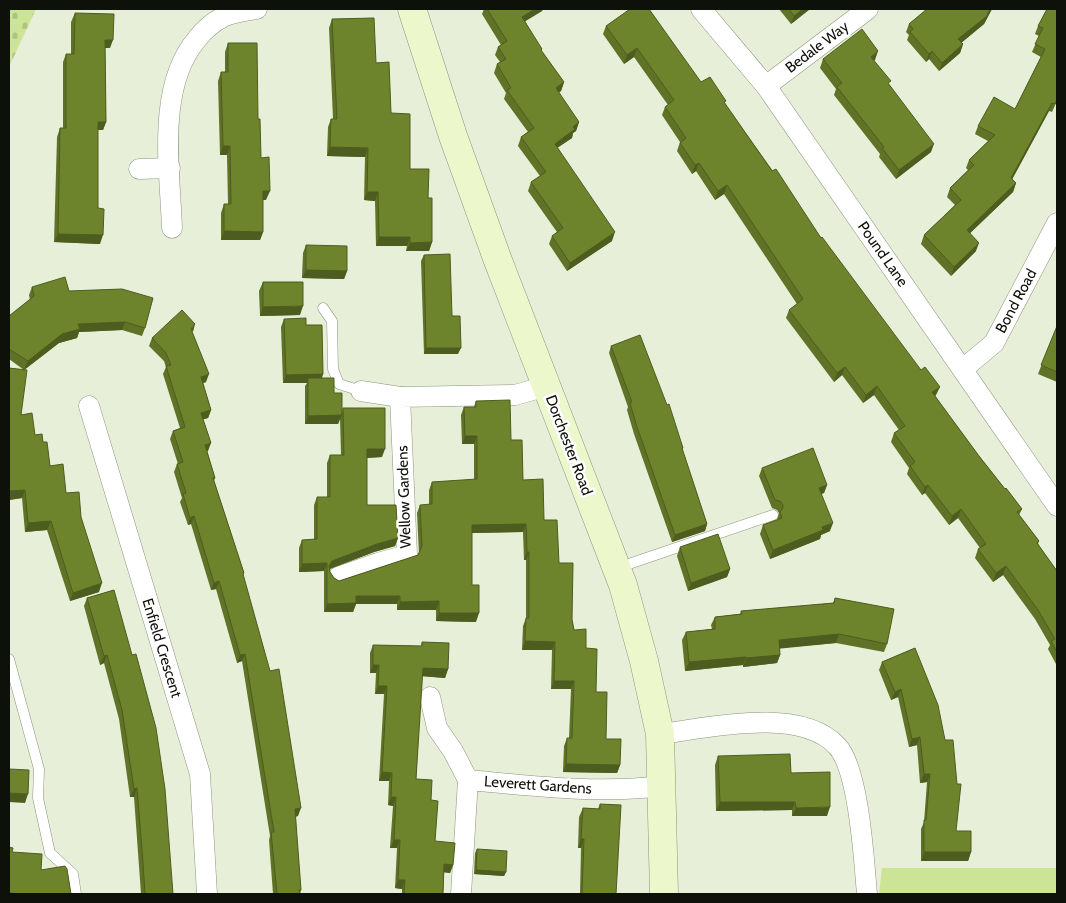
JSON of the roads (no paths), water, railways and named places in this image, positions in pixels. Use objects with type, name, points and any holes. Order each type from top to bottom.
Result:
[{"type":"street","points":[[172,228],[168,141],[169,111],[174,83],[183,59],[205,30],[222,17],[257,9]]},
{"type":"street","name":"Dorchester Road","points":[[412,9],[453,136],[616,568],[644,662],[660,734],[664,894]]},
{"type":"street","name":"Pound Lane","points":[[701,9],[766,86],[1057,506]]},
{"type":"street","name":"Bedale Way","points":[[766,86],[868,9]]},
{"type":"street","points":[[139,169],[170,168]]},
{"type":"street","name":"Bond Road","points":[[962,368],[994,343],[1057,223]]},
{"type":"street","points":[[361,391],[400,397],[515,395],[547,386]]},
{"type":"street","name":"Wellow Gardens","points":[[338,577],[407,555],[400,397]]},
{"type":"street","name":"Enfield Crescent","points":[[89,406],[200,774],[207,894]]},
{"type":"street","points":[[430,697],[437,728],[454,751],[468,780]]},
{"type":"street","points":[[660,734],[733,725],[782,723],[802,726],[822,734],[838,746],[847,762],[855,786],[867,894]]},
{"type":"street","name":"Leverett Gardens","points":[[460,894],[468,780],[582,790],[637,789],[662,786]]},
{"type":"lane","points":[[324,308],[332,321],[333,369],[339,384],[361,391]]},
{"type":"lane","points":[[616,568],[773,515]]},
{"type":"lane","points":[[9,659],[38,769],[38,798],[50,853],[73,874],[76,894]]}]
